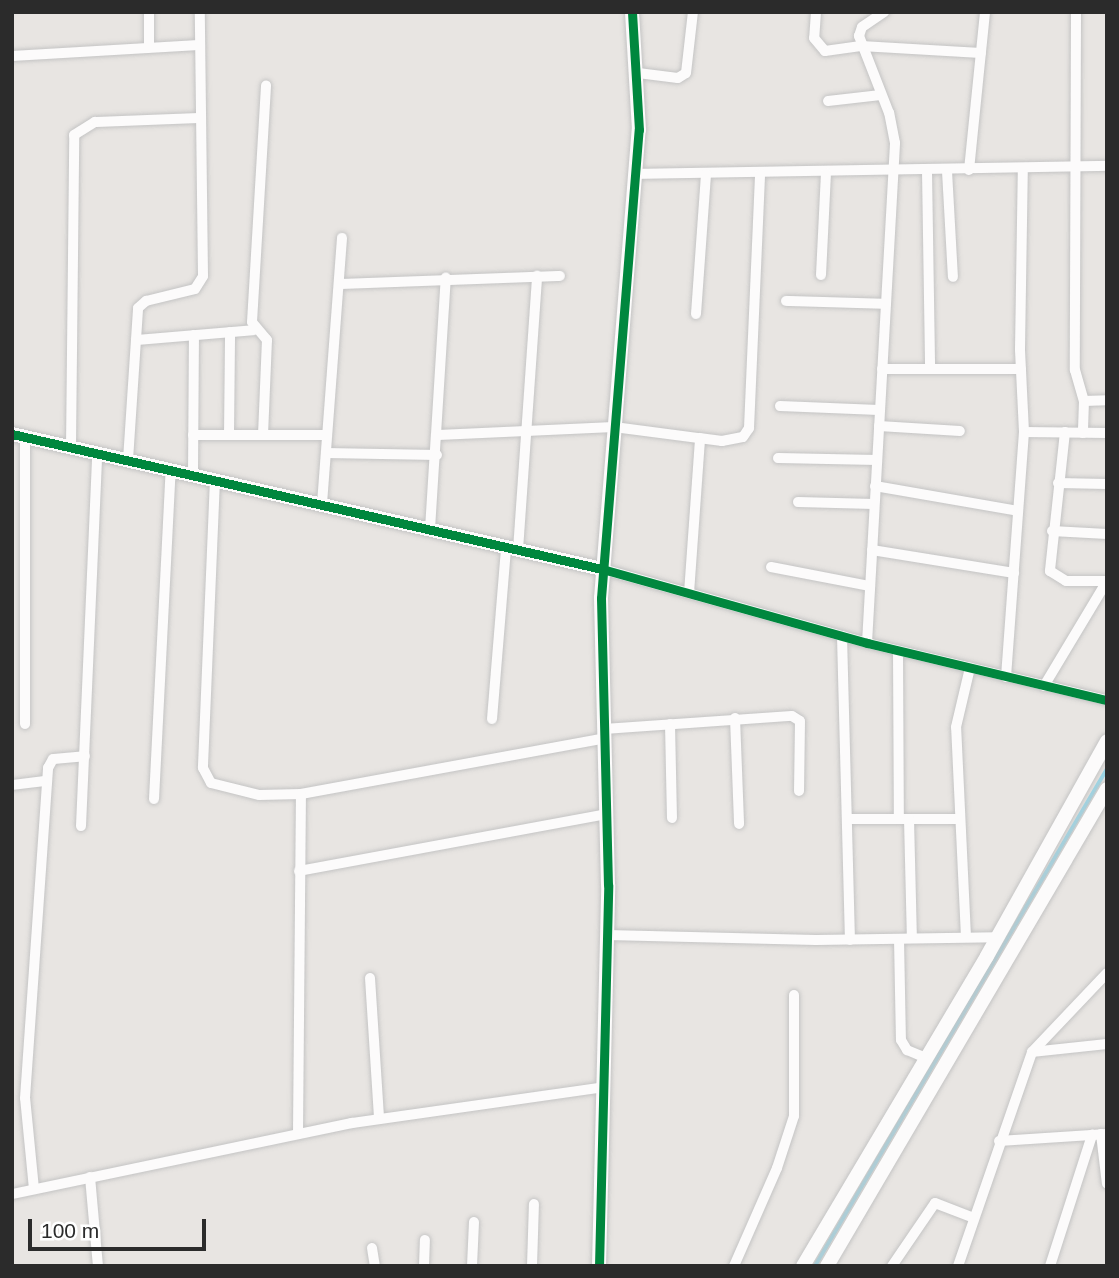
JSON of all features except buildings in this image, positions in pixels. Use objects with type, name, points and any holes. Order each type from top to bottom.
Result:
[{"type":"street","points":[[149,12],[149,47]]},
{"type":"street","points":[[128,460],[140,304],[188,292],[203,276],[200,12]]},
{"type":"street","points":[[599,1266],[607,935],[603,569],[636,174],[638,73],[632,12]]},
{"type":"street","points":[[638,73],[678,78],[686,73],[693,12]]},
{"type":"street","points":[[816,12],[814,38],[818,48],[841,51],[861,46],[981,53]]},
{"type":"street","points":[[867,643],[894,173],[894,133],[861,46],[860,30],[884,12]]},
{"type":"street","points":[[969,170],[984,12]]},
{"type":"street","points":[[1076,12],[1075,370],[1084,401],[1083,433]]},
{"type":"street","points":[[12,56],[199,45]]},
{"type":"street","points":[[254,330],[266,85]]},
{"type":"street","points":[[828,101],[881,95]]},
{"type":"street","points":[[71,447],[74,135],[94,122],[200,118]]},
{"type":"street","points":[[636,174],[894,173],[1107,166]]},
{"type":"street","points":[[1006,677],[1024,432],[1021,369],[1023,168]]},
{"type":"street","points":[[947,171],[953,277]]},
{"type":"street","points":[[927,172],[930,369]]},
{"type":"street","points":[[821,275],[827,173]]},
{"type":"street","points":[[696,314],[706,174]]},
{"type":"street","points":[[438,435],[614,427],[737,440],[749,428],[760,174]]},
{"type":"street","points":[[322,504],[342,238]]},
{"type":"street","points":[[492,719],[527,430],[537,276]]},
{"type":"street","points":[[338,284],[446,278],[560,276]]},
{"type":"street","points":[[430,529],[437,456],[446,278]]},
{"type":"street","points":[[786,301],[886,304]]},
{"type":"street","points":[[136,340],[254,330],[265,333],[264,435]]},
{"type":"street","points":[[229,435],[230,332]]},
{"type":"street","points":[[193,474],[194,335]]},
{"type":"street","points":[[882,369],[1021,369]]},
{"type":"street","points":[[1084,401],[1107,400]]},
{"type":"street","points":[[780,406],[879,410]]},
{"type":"street","points":[[878,426],[960,431]]},
{"type":"street","points":[[1024,432],[1107,433]]},
{"type":"street","points":[[1044,686],[1107,581],[1053,577],[1052,531],[1065,432]]},
{"type":"street","points":[[25,724],[19,435],[603,569],[867,643],[1107,700]]},
{"type":"street","points":[[193,435],[327,435]]},
{"type":"street","points":[[689,593],[700,438]]},
{"type":"street","points":[[81,826],[97,453]]},
{"type":"street","points":[[326,453],[437,456]]},
{"type":"street","points":[[778,458],[877,460]]},
{"type":"street","points":[[154,799],[170,469]]},
{"type":"street","points":[[215,480],[203,768],[211,783],[221,789],[259,795],[301,794],[604,734],[670,724],[784,714],[797,718],[799,791]]},
{"type":"street","points":[[1058,483],[1107,484]]},
{"type":"street","points":[[875,486],[1018,510]]},
{"type":"street","points":[[798,502],[874,504]]},
{"type":"street","points":[[1052,531],[1107,534]]},
{"type":"street","points":[[872,550],[1014,573]]},
{"type":"street","points":[[771,567],[870,586]]},
{"type":"street","points":[[842,636],[850,940]]},
{"type":"street","points":[[898,651],[904,819],[912,938]]},
{"type":"street","points":[[966,937],[956,727],[970,668]]},
{"type":"street","points":[[735,719],[738,824]]},
{"type":"street","points":[[670,724],[672,818]]},
{"type":"street","points":[[803,1266],[997,937],[1107,741]]},
{"type":"street","points":[[34,1189],[25,1098],[46,781],[53,759],[85,756]]},
{"type":"street","points":[[12,785],[46,781]]},
{"type":"street","points":[[827,1266],[1107,789]]},
{"type":"street","points":[[298,1133],[301,794]]},
{"type":"street","points":[[299,871],[607,814]]},
{"type":"street","points":[[847,819],[960,819]]},
{"type":"street","points":[[607,935],[850,940],[997,937]]},
{"type":"street","points":[[899,939],[901,1040],[907,1050],[926,1058]]},
{"type":"street","points":[[958,1266],[972,1217],[1032,1052],[1107,973]]},
{"type":"street","points":[[370,978],[379,1119]]},
{"type":"street","points":[[734,1266],[794,1116],[794,995]]},
{"type":"street","points":[[1032,1052],[1107,1044]]},
{"type":"street","points":[[12,1194],[298,1133],[604,1087]]},
{"type":"street","points":[[999,1141],[1100,1134]]},
{"type":"street","points":[[1100,1134],[1107,1184]]},
{"type":"street","points":[[1050,1266],[1100,1134]]},
{"type":"street","points":[[90,1177],[97,1266]]},
{"type":"street","points":[[892,1266],[935,1203],[972,1217]]},
{"type":"street","points":[[532,1266],[534,1204]]},
{"type":"street","points":[[472,1266],[474,1222]]},
{"type":"street","points":[[424,1266],[425,1240]]},
{"type":"street","points":[[372,1248],[375,1266]]},
{"type":"waterway","points":[[815,1266],[1107,769]]},
{"type":"cycle path","points":[[599,1266],[608,885],[601,598],[639,130],[632,12]]},
{"type":"cycle path","points":[[12,434],[602,569],[867,643],[1107,700]]}]
